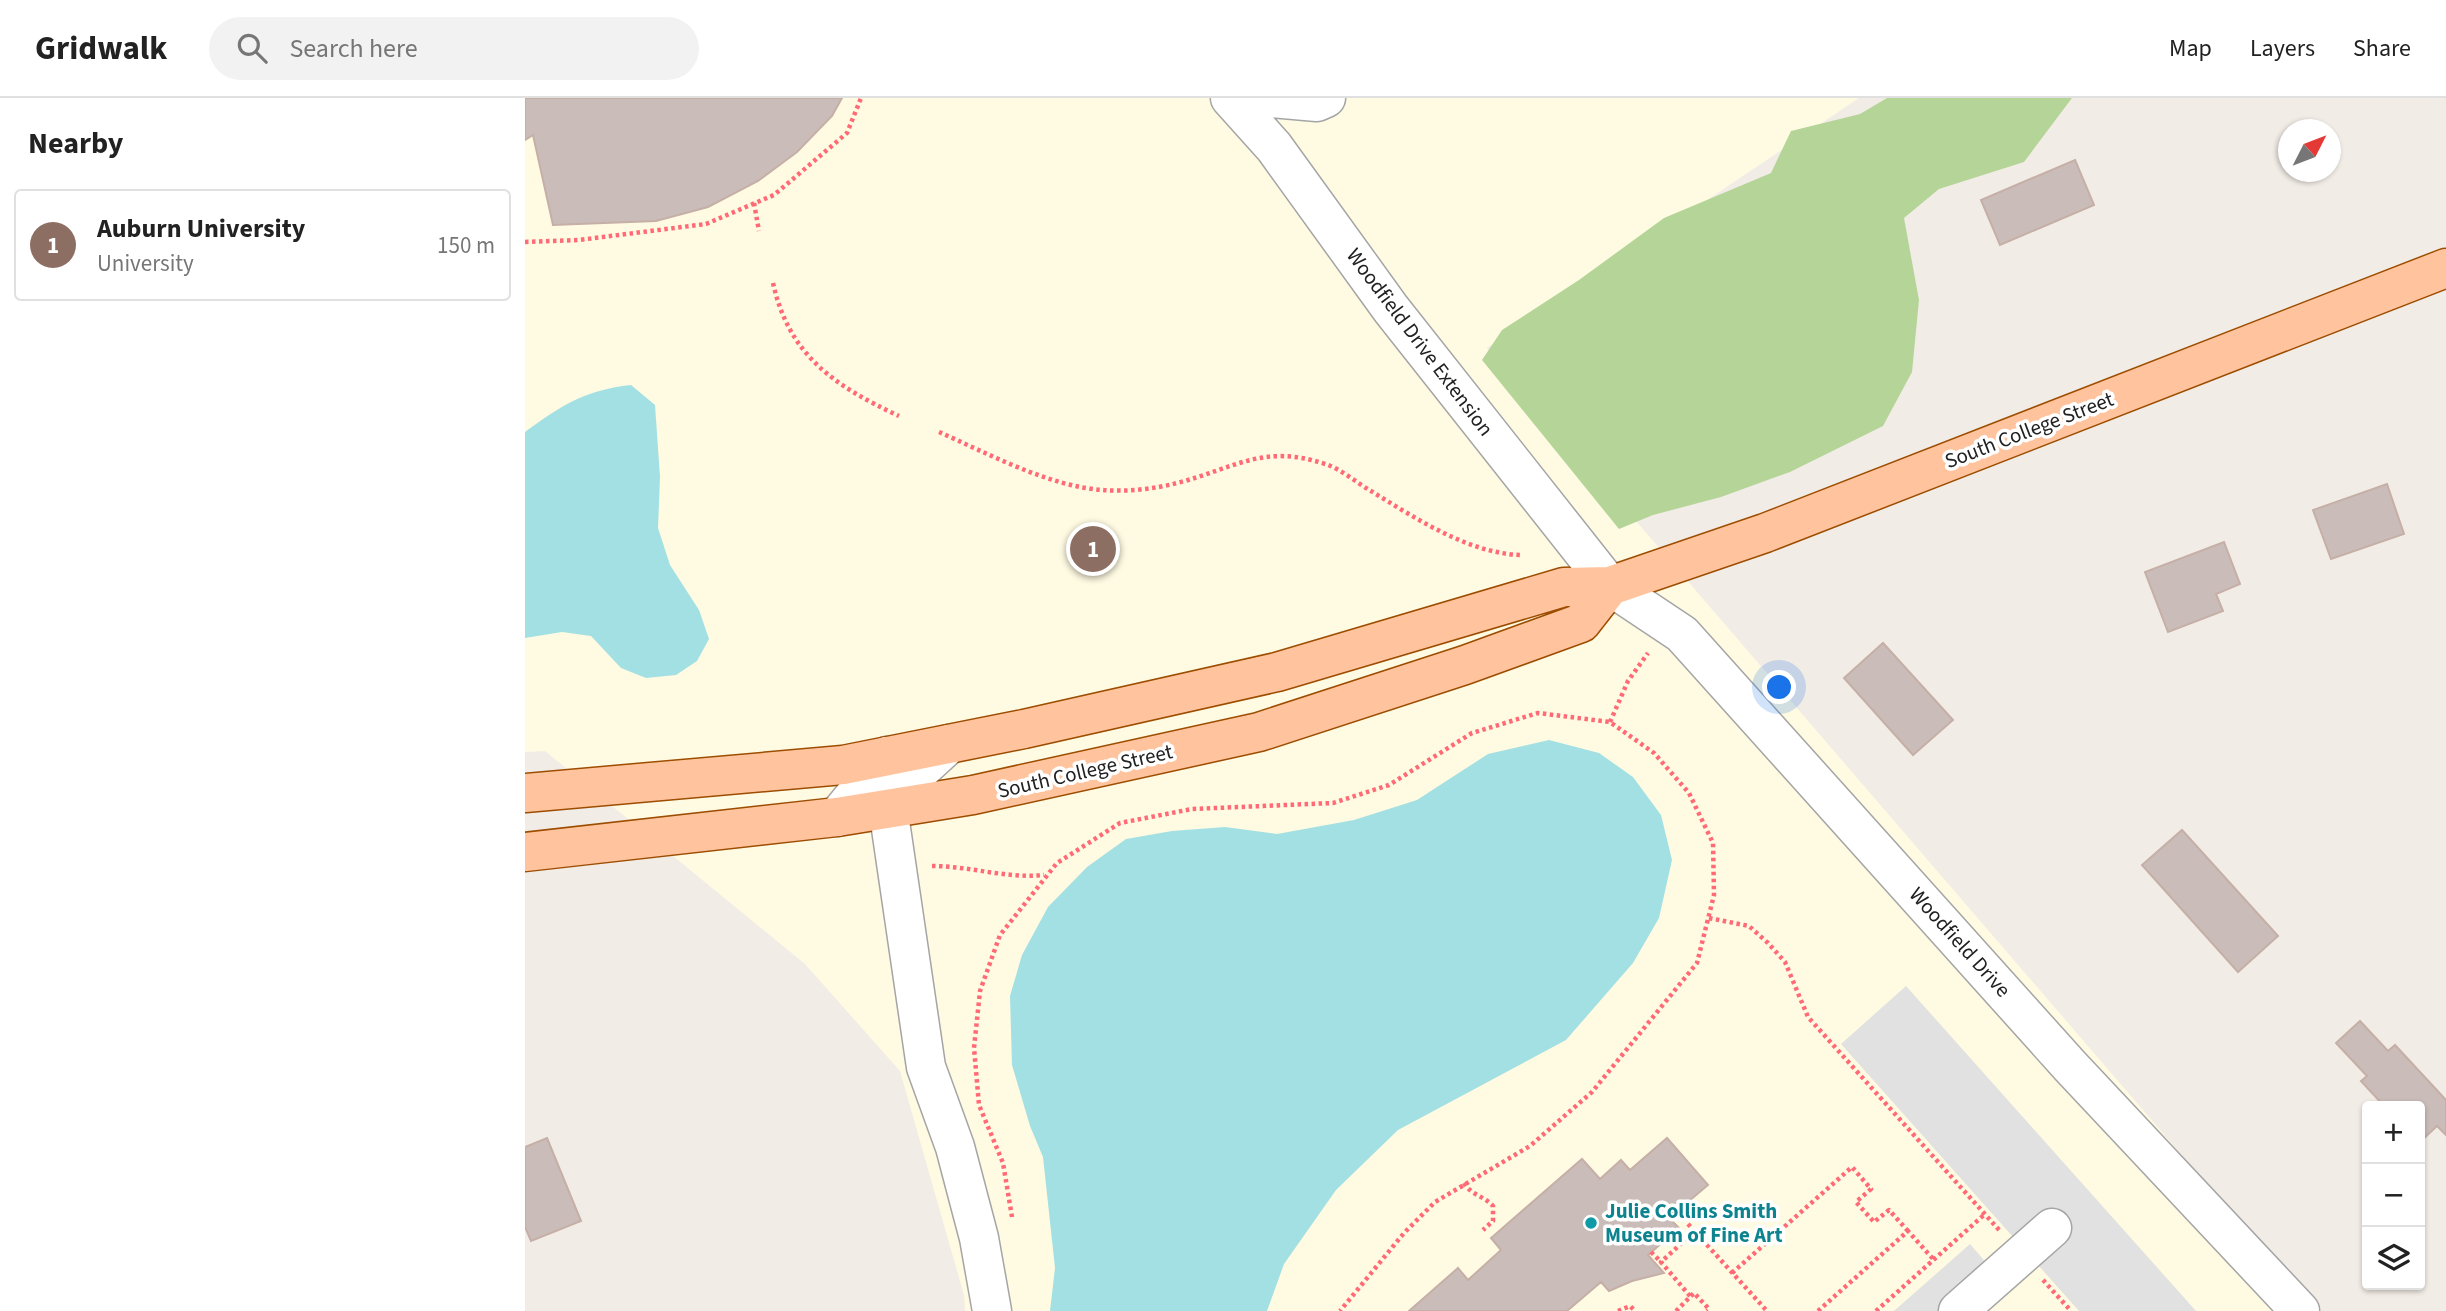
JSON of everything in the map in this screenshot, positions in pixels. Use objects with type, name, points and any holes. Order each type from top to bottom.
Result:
[{"type":"main road","name":"South College Street","points":[[525,793],[843,765],[1277,672],[1564,587],[1610,586],[1765,533],[2446,268]]},
{"type":"main road","name":"South College Street","points":[[525,852],[837,817],[973,795],[1259,732],[1465,665],[1581,623],[1610,586]]},
{"type":"street","points":[[1231,99],[1270,98],[1317,102],[1326,98]]},
{"type":"street","name":"Woodfield Drive Extension","points":[[1231,99],[1282,157],[1391,309],[1610,586]]},
{"type":"street","name":"Woodfield Drive","points":[[1610,586],[1682,634],[2070,1066],[2300,1311]]},
{"type":"street","points":[[950,744],[912,778],[888,808],[926,1067],[955,1147],[976,1225],[992,1311]]},
{"type":"street","points":[[837,817],[887,756]]},
{"type":"street","points":[[1958,1311],[2052,1227]]},
{"type":"path","points":[[525,242],[579,240],[706,224],[774,195],[847,132],[861,98]]},
{"type":"path","points":[[754,203],[759,231]]},
{"type":"path","points":[[773,283],[787,327],[806,355],[830,378],[862,399],[899,416]]},
{"type":"path","points":[[939,432],[1066,484],[1103,490],[1176,484],[1250,457],[1290,457],[1327,464],[1399,509],[1465,542],[1496,554],[1520,555]]},
{"type":"path","points":[[1610,722],[1628,681],[1650,651]]},
{"type":"path","points":[[1014,1227],[1003,1163],[979,1105],[974,1048],[980,991],[1000,935],[1057,863],[1120,822],[1192,809],[1333,803],[1389,785],[1472,733],[1538,713],[1610,722],[1654,753],[1689,793],[1713,843],[1714,895],[1697,963],[1592,1092],[1530,1146],[1435,1202],[1403,1233],[1340,1311]]},
{"type":"path","points":[[924,866],[984,869],[1018,878],[1046,875]]},
{"type":"path","points":[[1709,918],[1749,926],[1768,943],[1785,962],[1808,1017],[2021,1255]]},
{"type":"path","points":[[1733,1273],[1852,1167],[1871,1189],[1856,1202],[1874,1222],[1889,1210],[1934,1260]]},
{"type":"path","points":[[1464,1183],[1469,1191],[1486,1198],[1493,1206],[1493,1221],[1483,1230]]},
{"type":"path","points":[[1877,1311],[1986,1214]]},
{"type":"path","points":[[1688,1224],[1767,1311]]},
{"type":"path","points":[[1661,1262],[1695,1231]]},
{"type":"path","points":[[1818,1311],[1908,1231]]},
{"type":"path","points":[[1651,1252],[1691,1296]]},
{"type":"path","points":[[1676,1311],[1694,1293],[1709,1309],[1707,1311]]},
{"type":"path","points":[[1754,1311],[1761,1304]]},
{"type":"path","points":[[1618,1311],[1630,1306],[1635,1311]]},
{"type":"shaded area","points":[[525,98],[1859,98],[1487,348],[2316,1311],[965,1311],[964,1295],[900,1071],[805,964],[545,751],[525,752]]},
{"type":"shaded area","points":[[1906,986],[2196,1311],[2079,1311],[1841,1044]]},
{"type":"shaded area","points":[[1970,1244],[1989,1266],[1938,1311],[1894,1311]]},
{"type":"green space","points":[[1887,98],[2072,98],[2024,162],[1939,189],[1904,218],[1919,300],[1912,372],[1883,426],[1790,472],[1721,497],[1653,515],[1619,529],[1482,360],[1502,330],[1579,280],[1664,218],[1771,173],[1791,131],[1860,114]]},
{"type":"water","points":[[631,385],[655,405],[660,477],[658,528],[670,565],[699,610],[709,639],[697,661],[676,675],[646,678],[621,668],[591,636],[562,632],[525,638],[525,432],[575,400],[600,391]]},
{"type":"water","points":[[1549,740],[1599,753],[1633,777],[1661,815],[1672,860],[1659,918],[1633,963],[1566,1040],[1398,1130],[1336,1190],[1284,1264],[1267,1311],[1050,1311],[1055,1268],[1043,1157],[1030,1126],[1012,1065],[1010,996],[1022,955],[1048,907],[1087,867],[1126,839],[1172,831],[1225,827],[1277,834],[1354,820],[1417,800],[1488,754]]},
{"type":"building","points":[[525,98],[842,98],[832,116],[797,152],[758,181],[708,207],[656,221],[553,225],[533,135],[525,140]]},
{"type":"building","points":[[2075,160],[2094,205],[2000,245],[1981,200]]},
{"type":"building","points":[[2387,484],[2404,534],[2331,559],[2313,510]]},
{"type":"building","points":[[2224,542],[2240,584],[2216,594],[2223,611],[2168,632],[2145,572]]},
{"type":"building","points":[[1883,643],[1953,720],[1913,755],[1844,678]]},
{"type":"building","points":[[2182,830],[2278,936],[2238,972],[2142,865]]},
{"type":"building","points":[[2360,1021],[2388,1051],[2395,1045],[2446,1100],[2446,1135],[2437,1126],[2425,1137],[2425,1101],[2379,1101],[2361,1081],[2367,1076],[2336,1043]]},
{"type":"building","points":[[547,1138],[581,1221],[531,1241],[525,1227],[525,1147]]},
{"type":"building","name":"Julie Collins Smith Museum of Fine Art","points":[[1667,1138],[1708,1185],[1669,1218],[1679,1228],[1648,1255],[1664,1273],[1632,1281],[1609,1291],[1601,1282],[1567,1311],[1409,1311],[1458,1268],[1468,1280],[1501,1250],[1491,1238],[1582,1159],[1600,1179],[1621,1160],[1630,1170]]},
{"type":"place","name":"Auburn University","points":[[1093,549]]},
{"type":"place","name":"Julie Collins Smith Museum of Fine Art","points":[[1591,1223]]}]
